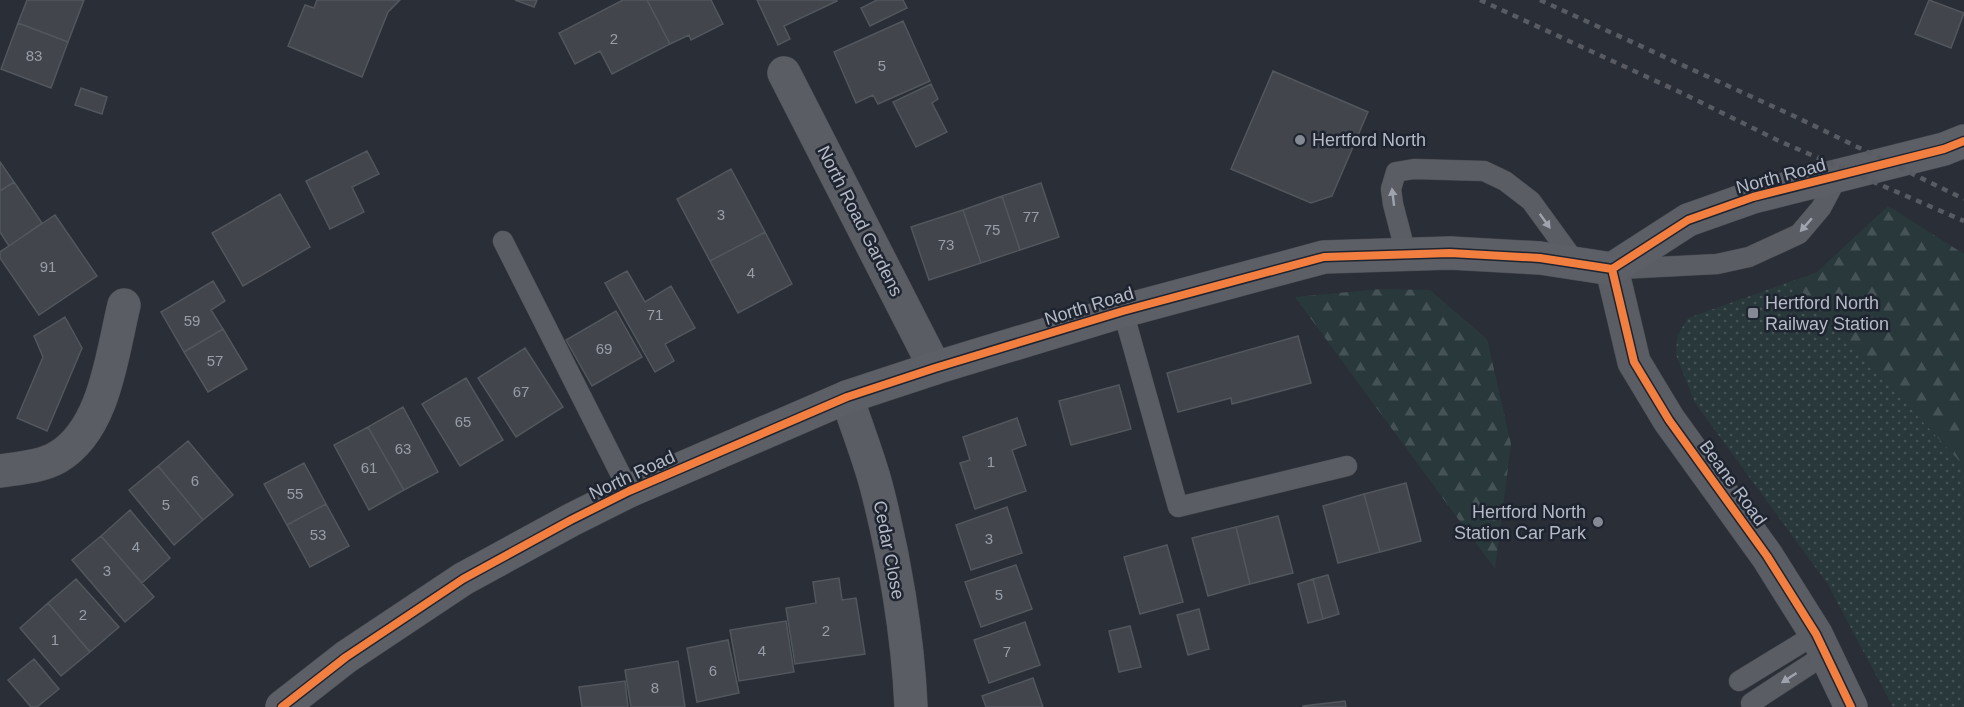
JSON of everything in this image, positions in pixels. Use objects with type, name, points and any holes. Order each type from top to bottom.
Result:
[{"type":"main road","name":"North Road","points":[[282,707],[346,657],[463,579],[630,491],[847,397],[1123,311],[1324,257],[1473,254],[1540,258],[1612,269],[1688,220],[1753,197],[1944,149],[1964,141]]},
{"type":"street","name":"North Road Gardens","points":[[784,73],[935,368]]},
{"type":"street","name":"Beane Road","points":[[1612,269],[1634,362],[1669,420],[1767,556],[1821,644],[1851,707]]},
{"type":"street","points":[[0,471],[42,464],[57,458],[83,435],[93,420],[100,402],[124,305]]},
{"type":"street","name":"Cedar Close","points":[[847,397],[875,482],[887,532],[907,648],[911,707]]},
{"type":"lane","points":[[1406,254],[1391,189],[1396,172],[1414,169],[1484,171],[1505,182],[1531,201],[1576,263]]},
{"type":"lane","points":[[1612,269],[1717,264],[1749,257],[1799,234],[1821,208],[1838,176]]},
{"type":"lane","points":[[504,241],[630,491]]},
{"type":"lane","points":[[1123,311],[1178,507],[1347,466]]},
{"type":"lane","points":[[1739,681],[1821,644]]},
{"type":"lane","points":[[1751,703],[1821,644]]},
{"type":"green space","points":[[1888,206],[1964,254],[1964,466],[1792,281],[1817,272]]},
{"type":"green space","points":[[1792,281],[1964,466],[1964,707],[1893,707],[1827,583],[1695,403],[1676,355],[1677,336],[1688,318]]},
{"type":"green space","points":[[1381,289],[1430,290],[1487,339],[1511,444],[1495,569],[1295,297]]},
{"type":"building","points":[[27,0],[84,0],[68,42],[18,23]]},
{"type":"building","points":[[317,0],[400,0],[388,12],[362,77],[288,46],[305,5],[314,8]]},
{"type":"building","points":[[515,0],[537,0],[534,7]]},
{"type":"building","points":[[623,0],[647,0],[670,44],[612,74],[600,51],[575,64],[559,33]]},
{"type":"building","points":[[647,0],[711,0],[723,24],[691,40],[689,35],[670,44]]},
{"type":"building","points":[[757,0],[837,1],[784,26],[790,39],[778,45]]},
{"type":"building","points":[[877,0],[903,0],[907,8],[870,26],[861,8]]},
{"type":"building","points":[[1929,0],[1964,13],[1951,48],[1915,34]]},
{"type":"building","points":[[903,21],[930,81],[878,104],[873,95],[856,103],[834,52]]},
{"type":"building","points":[[18,23],[68,42],[51,88],[1,69]]},
{"type":"building","name":"Hertford North","points":[[1273,71],[1368,112],[1332,196],[1311,203],[1231,169]]},
{"type":"building","points":[[931,84],[938,99],[932,103],[947,132],[916,147],[893,102]]},
{"type":"building","points":[[81,88],[107,97],[102,114],[75,105]]},
{"type":"building","points":[[367,151],[379,174],[352,187],[364,212],[330,229],[306,181]]},
{"type":"building","points":[[0,162],[14,182],[0,191]]},
{"type":"building","points":[[731,169],[765,232],[710,261],[677,199]]},
{"type":"building","points":[[14,182],[42,223],[9,246],[0,232],[0,191]]},
{"type":"building","points":[[1041,183],[1059,237],[1020,250],[1002,196]]},
{"type":"building","points":[[280,194],[310,247],[243,286],[212,233]]},
{"type":"building","points":[[1002,196],[1020,250],[981,263],[963,210]]},
{"type":"building","points":[[963,210],[981,263],[929,280],[911,227]]},
{"type":"building","points":[[55,215],[97,276],[39,315],[0,258],[0,252]]},
{"type":"building","points":[[765,232],[792,284],[738,313],[710,261]]},
{"type":"building","points":[[627,271],[645,302],[671,286],[695,328],[665,344],[674,361],[655,372],[605,283]]},
{"type":"building","points":[[213,281],[225,301],[211,310],[223,329],[184,352],[161,312]]},
{"type":"building","points":[[616,311],[642,357],[592,386],[566,340]]},
{"type":"building","points":[[65,317],[82,348],[47,431],[17,418],[43,357],[34,336]]},
{"type":"building","points":[[223,329],[247,369],[208,392],[184,352]]},
{"type":"building","points":[[1298,336],[1311,383],[1232,404],[1231,398],[1178,412],[1167,373]]},
{"type":"building","points":[[525,348],[563,407],[516,437],[478,378]]},
{"type":"building","points":[[466,378],[503,440],[460,466],[422,404]]},
{"type":"building","points":[[1119,385],[1131,429],[1071,445],[1059,401]]},
{"type":"building","points":[[403,407],[438,472],[404,490],[368,427]]},
{"type":"building","points":[[1017,418],[1026,445],[1012,450],[1026,491],[975,509],[960,463],[970,460],[963,437]]},
{"type":"building","points":[[368,427],[404,490],[369,510],[334,445]]},
{"type":"building","points":[[188,441],[233,495],[203,520],[158,466]]},
{"type":"building","points":[[304,463],[326,504],[287,525],[264,484]]},
{"type":"building","points":[[158,466],[203,520],[174,545],[129,490]]},
{"type":"building","points":[[1406,483],[1421,541],[1380,552],[1364,494]]},
{"type":"building","points":[[1364,494],[1380,552],[1338,563],[1323,506]]},
{"type":"building","points":[[326,504],[349,546],[310,567],[287,525]]},
{"type":"building","points":[[1007,507],[1022,553],[971,570],[956,525]]},
{"type":"building","points":[[130,510],[170,558],[142,583],[101,536]]},
{"type":"building","points":[[1278,516],[1293,573],[1250,584],[1236,527]]},
{"type":"building","points":[[1236,527],[1250,584],[1208,596],[1192,538]]},
{"type":"building","points":[[101,536],[154,597],[125,622],[72,560]]},
{"type":"building","points":[[1167,545],[1183,602],[1140,614],[1124,557]]},
{"type":"building","points":[[1016,565],[1032,609],[981,627],[965,582]]},
{"type":"building","points":[[1328,575],[1339,614],[1323,619],[1313,579]]},
{"type":"building","points":[[839,578],[842,600],[856,598],[865,654],[795,664],[786,608],[816,603],[813,582]]},
{"type":"building","points":[[76,579],[119,627],[90,652],[48,603]]},
{"type":"building","points":[[1313,579],[1323,619],[1308,623],[1298,584]]},
{"type":"building","points":[[48,603],[90,652],[61,676],[20,628]]},
{"type":"building","points":[[1199,609],[1209,649],[1188,655],[1177,615]]},
{"type":"building","points":[[786,621],[794,672],[739,681],[730,630]]},
{"type":"building","points":[[1025,622],[1040,665],[989,683],[974,640]]},
{"type":"building","points":[[1130,626],[1141,667],[1119,672],[1109,631]]},
{"type":"building","points":[[728,640],[739,693],[697,702],[687,648]]},
{"type":"building","points":[[34,659],[59,689],[37,707],[31,707],[8,680]]},
{"type":"building","points":[[678,661],[685,707],[631,707],[625,670]]},
{"type":"building","points":[[1033,678],[1043,707],[986,707],[982,696]]},
{"type":"building","points":[[625,681],[628,707],[582,707],[579,687]]},
{"type":"building","points":[[1345,701],[1346,707],[1303,707],[1303,706]]},
{"type":"railway","points":[[1480,0],[1684,94],[1779,141],[1964,221]]},
{"type":"railway","points":[[1540,0],[1796,117],[1964,199]]},
{"type":"cycle path","points":[[282,707],[346,657],[463,579],[629,491],[847,397],[1123,311],[1324,257],[1450,253],[1540,258],[1612,269],[1688,220],[1753,197],[1944,149],[1964,141]]},
{"type":"cycle path","points":[[1612,269],[1634,362],[1669,420],[1767,556],[1816,634],[1851,707]]},
{"type":"place","name":"Hertford North","points":[[1300,140]]},
{"type":"place","name":"Hertford North Railway Station","points":[[1753,313]]},
{"type":"place","name":"Hertford North Station Car Park","points":[[1598,522]]}]
